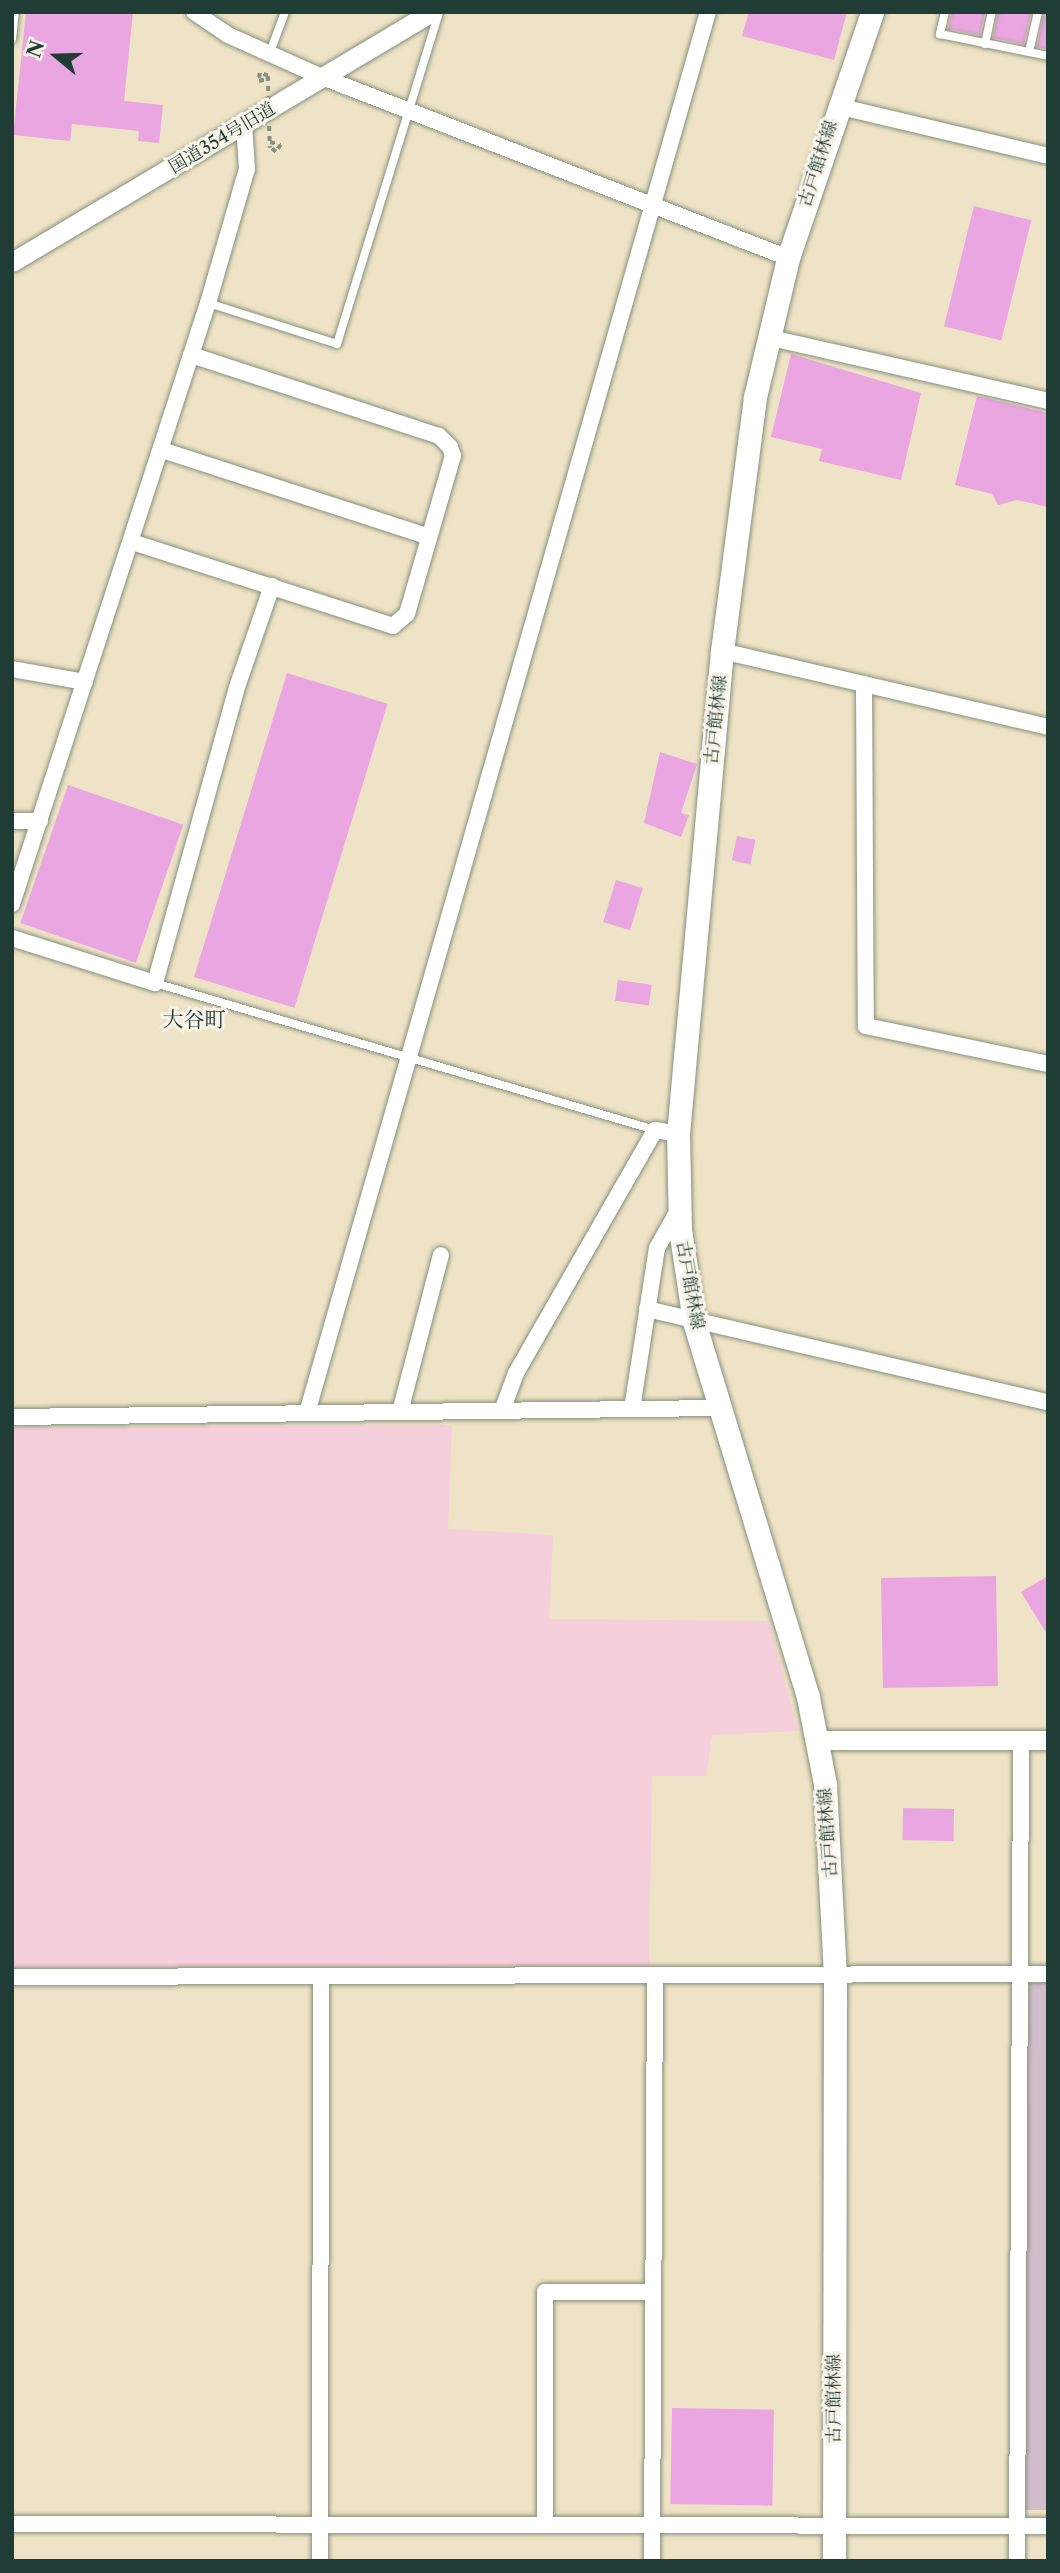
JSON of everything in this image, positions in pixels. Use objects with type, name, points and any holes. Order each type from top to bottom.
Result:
[{"type":"main road","name":"古戸館林線","points":[[834,2561],[835,1976],[818,1740],[694,1321],[667,1132],[722,650],[767,337],[788,258],[837,106],[872,12]]},
{"type":"street","points":[[194,12],[270,55],[322,77],[788,258]]},
{"type":"street","name":"国道354号旧道","points":[[12,262],[432,12]]},
{"type":"street","points":[[307,1413],[405,1058],[654,206],[708,12]]},
{"type":"street","points":[[837,106],[1048,156]]},
{"type":"street","points":[[12,904],[208,303],[247,169],[244,125]]},
{"type":"street","points":[[767,337],[1048,401]]},
{"type":"street","points":[[132,542],[393,626],[407,614],[453,456],[439,436],[191,355]]},
{"type":"street","points":[[162,450],[429,537]]},
{"type":"street","points":[[12,938],[155,983],[237,687],[272,586]]},
{"type":"street","points":[[722,650],[1048,727]]},
{"type":"street","points":[[12,669],[85,682]]},
{"type":"street","points":[[864,684],[866,1026],[1048,1064]]},
{"type":"street","points":[[12,821],[40,821]]},
{"type":"street","points":[[502,1411],[516,1373],[667,1132]]},
{"type":"street","points":[[632,1409],[657,1248],[679,1209]]},
{"type":"street","points":[[400,1412],[441,1255]]},
{"type":"street","points":[[647,1309],[1048,1402]]},
{"type":"street","points":[[12,1417],[720,1408]]},
{"type":"street","points":[[818,1740],[1048,1740]]},
{"type":"street","points":[[1017,2561],[1023,1974],[1021,1740]]},
{"type":"street","points":[[12,1977],[1048,1974]]},
{"type":"street","points":[[653,2561],[654,1975]]},
{"type":"street","points":[[320,2561],[321,1976]]},
{"type":"street","points":[[545,2523],[545,2292],[653,2292]]},
{"type":"street","points":[[12,2524],[1048,2526]]},
{"type":"lane","points":[[12,39],[15,12]]},
{"type":"lane","points":[[270,55],[285,12]]},
{"type":"lane","points":[[208,303],[337,344],[439,12]]},
{"type":"lane","points":[[945,12],[940,34],[1048,56]]},
{"type":"lane","points":[[985,44],[992,12]]},
{"type":"lane","points":[[1029,52],[1038,12]]},
{"type":"lane","points":[[155,983],[405,1058],[667,1132]]},
{"type":"path","points":[[269,77],[270,145]]},
{"type":"shaded area","points":[[452,1425],[448,1529],[553,1535],[549,1619],[769,1621],[798,1731],[712,1735],[706,1776],[652,1776],[649,1965],[12,1970],[12,1428]]},
{"type":"shaded area","points":[[1029,1980],[1048,1980],[1048,2510],[1021,2510]]},
{"type":"building","points":[[26,12],[133,12],[124,101],[163,105],[159,143],[138,141],[139,131],[72,124],[70,141],[13,135]]},
{"type":"building","points":[[749,12],[847,12],[834,60],[742,36]]},
{"type":"building","points":[[952,12],[985,12],[980,35],[948,29]]},
{"type":"building","points":[[998,12],[1031,12],[1024,44],[993,38]]},
{"type":"building","points":[[1044,12],[1048,12],[1048,49],[1037,47]]},
{"type":"building","points":[[974,206],[1031,220],[1001,341],[944,326]]},
{"type":"building","points":[[791,354],[921,393],[901,480],[819,461],[822,449],[771,437]]},
{"type":"building","points":[[977,396],[1048,413],[1048,507],[1017,500],[998,505],[992,494],[955,485]]},
{"type":"building","points":[[287,673],[387,704],[294,1008],[194,977]]},
{"type":"building","points":[[660,752],[697,764],[681,813],[689,815],[681,837],[644,823]]},
{"type":"building","points":[[68,785],[183,825],[136,963],[20,923]]},
{"type":"building","points":[[737,836],[756,840],[750,864],[732,860]]},
{"type":"building","points":[[616,880],[643,888],[630,930],[603,922]]},
{"type":"building","points":[[618,980],[652,985],[649,1006],[615,1001]]},
{"type":"building","points":[[996,1576],[998,1686],[883,1688],[881,1578]]},
{"type":"building","points":[[1048,1576],[1048,1636],[1021,1592]]},
{"type":"building","points":[[903,1808],[954,1809],[953,1841],[902,1840]]},
{"type":"building","points":[[672,2408],[774,2410],[772,2506],[670,2504]]},
{"type":"district","name":"大谷町","points":[[194,1020]]}]
